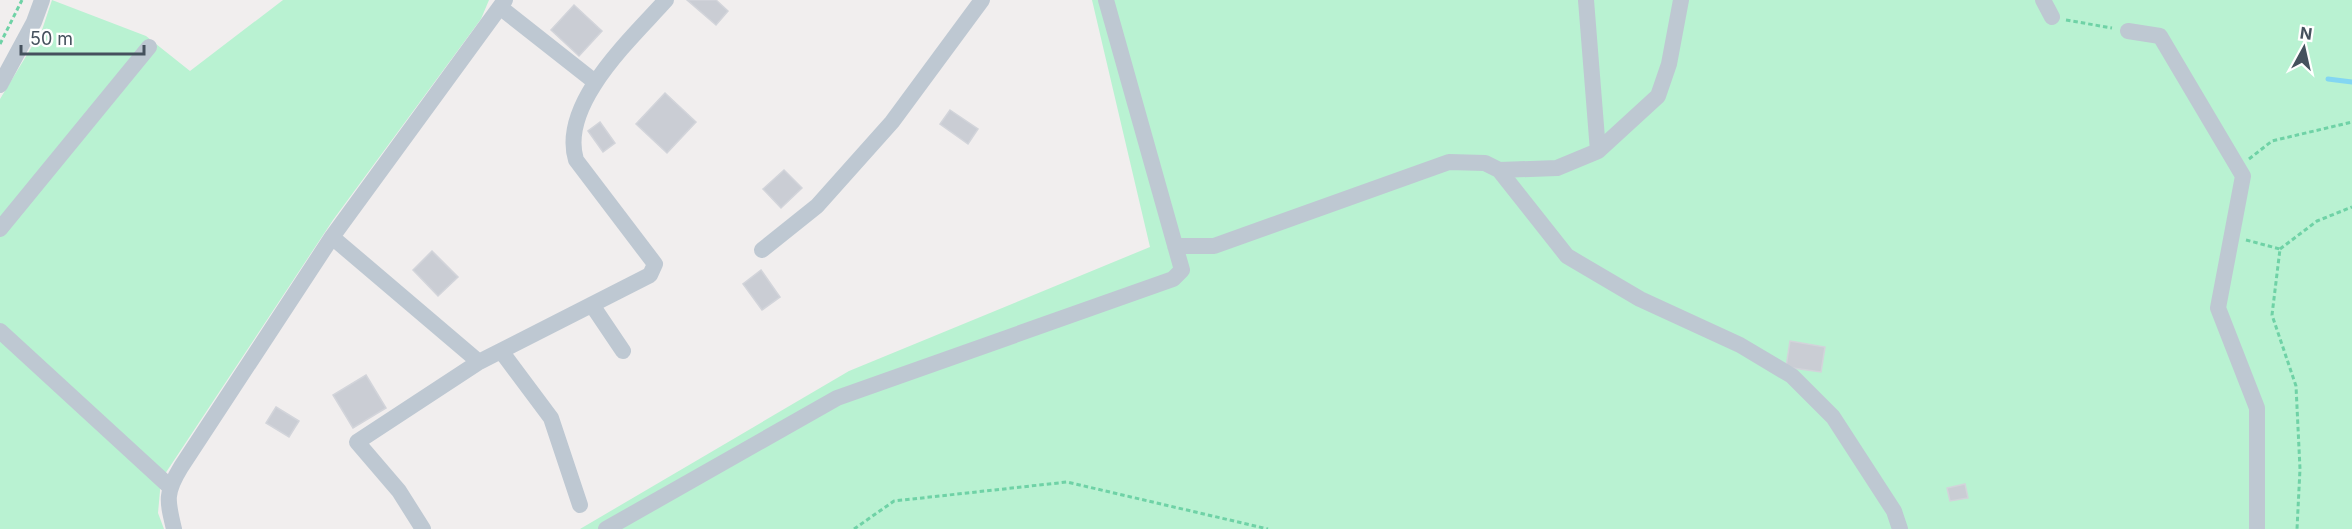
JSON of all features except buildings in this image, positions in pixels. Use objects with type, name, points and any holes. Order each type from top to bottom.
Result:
[{"type":"street","points":[[0,85],[34,22],[42,0]]},
{"type":"street","points":[[423,529],[399,491],[357,442],[478,362],[650,275],[655,264],[576,160],[573,149],[574,130],[595,82],[666,0]]},
{"type":"street","points":[[762,250],[817,206],[877,139],[982,0]]},
{"type":"street","points":[[606,529],[837,398],[1173,279],[1182,270],[1106,0]]},
{"type":"street","points":[[1586,0],[1598,151]]},
{"type":"street","points":[[1498,170],[1557,168],[1598,151],[1658,96],[1669,64],[1681,0]]},
{"type":"street","points":[[2043,0],[2052,17]]},
{"type":"street","points":[[174,529],[167,501],[169,486],[332,237],[503,4],[595,82]]},
{"type":"street","points":[[2128,31],[2160,36],[2243,176],[2218,308],[2258,408],[2257,529]]},
{"type":"street","points":[[0,229],[149,47]]},
{"type":"street","points":[[1175,246],[1214,246],[1449,162],[1485,163],[1498,170],[1567,256],[1640,299],[1740,345],[1792,376],[1833,417],[1894,511],[1900,529]]},
{"type":"street","points":[[332,237],[478,362]]},
{"type":"street","points":[[591,305],[623,351]]},
{"type":"street","points":[[0,331],[169,486]]},
{"type":"street","points":[[501,351],[551,418],[580,505]]},
{"type":"path","points":[[0,44],[22,0]]},
{"type":"path","points":[[2052,17],[2128,31]]},
{"type":"path","points":[[2236,164],[2252,158],[2272,141],[2352,122]]},
{"type":"path","points":[[2297,529],[2300,469],[2296,386],[2271,315],[2280,249],[2317,221],[2352,207]]},
{"type":"path","points":[[2232,235],[2280,249]]},
{"type":"path","points":[[854,529],[894,501],[1067,482],[1268,529]]},
{"type":"green space","points":[[52,0],[146,36],[190,71],[283,0],[489,0],[481,19],[333,220],[161,480],[158,513],[164,529],[0,529],[0,99],[42,30]]},
{"type":"green space","points":[[1092,0],[2352,0],[2352,529],[580,529],[849,371],[1150,247]]},
{"type":"waterway","points":[[2328,79],[2352,82]]}]
